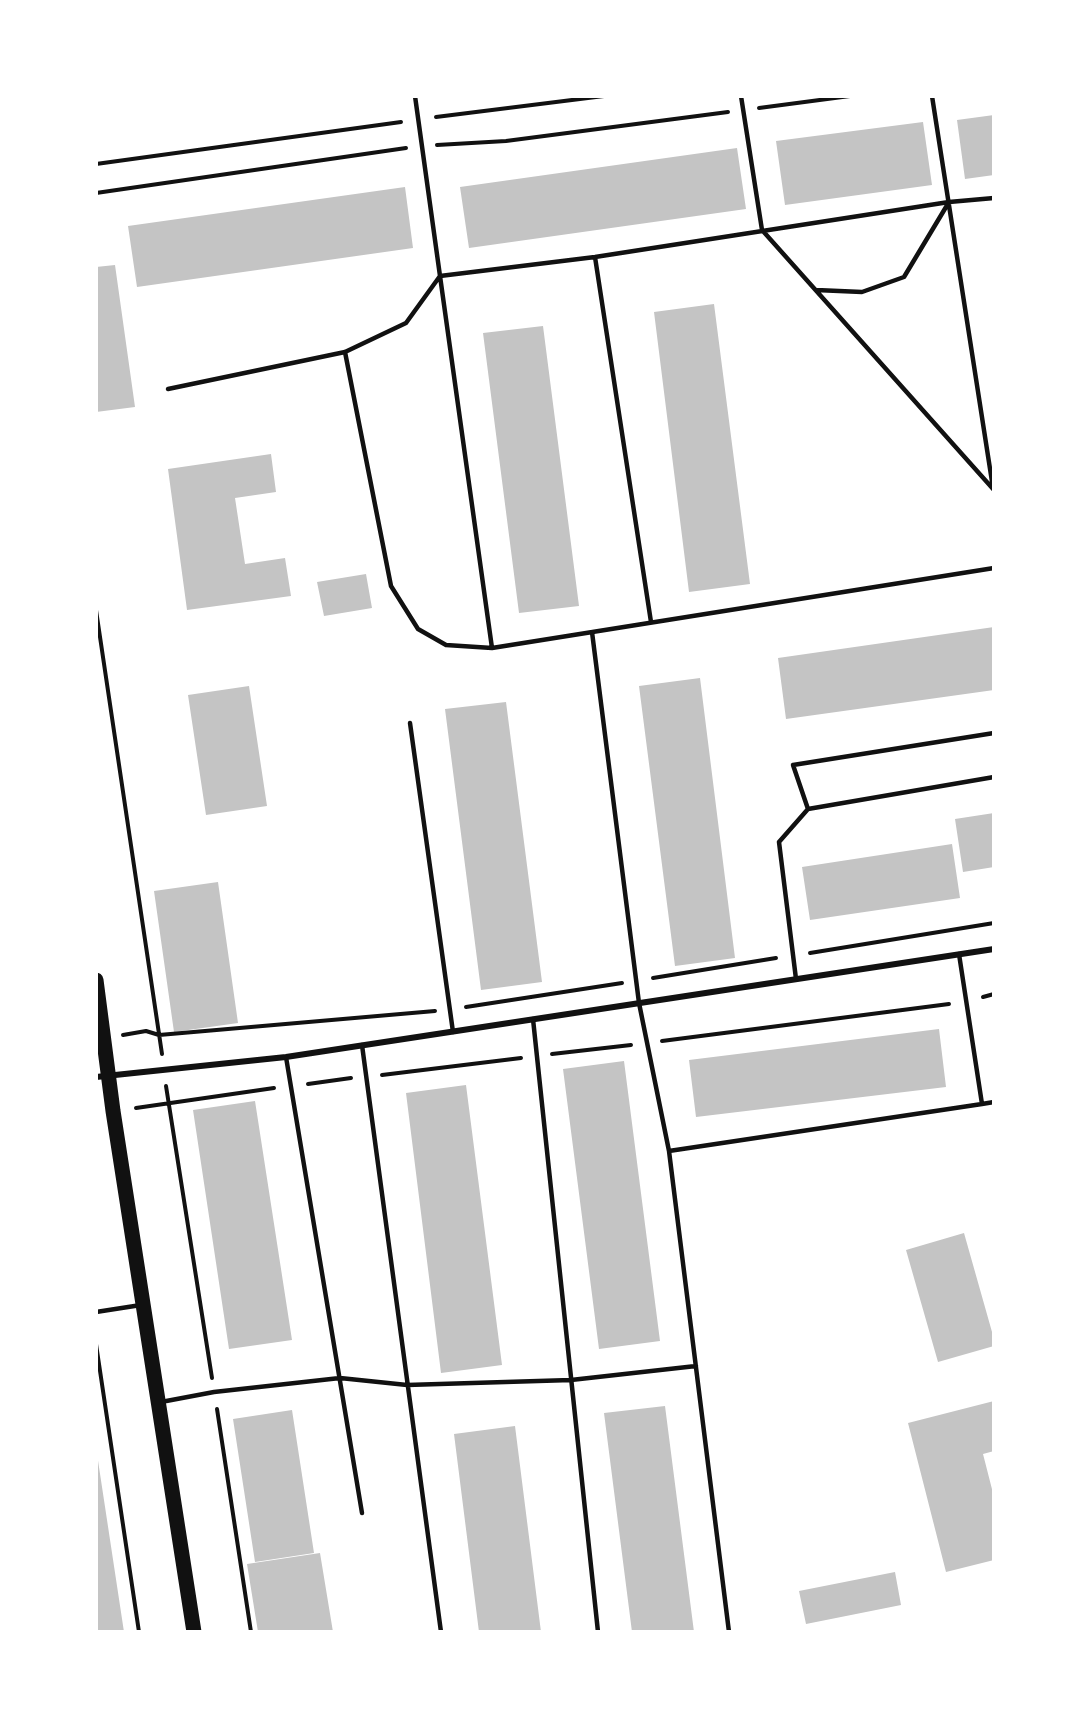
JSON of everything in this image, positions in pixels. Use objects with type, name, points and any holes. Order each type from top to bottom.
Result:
[{"type":"main road","points":[[96,980],[105,1039],[103,1076],[144,1305],[194,1632]]},
{"type":"street","points":[[103,1076],[286,1057],[994,949]]},
{"type":"lane","points":[[415,96],[492,648]]},
{"type":"lane","points":[[741,96],[762,230],[994,490]]},
{"type":"lane","points":[[932,96],[994,490]]},
{"type":"lane","points":[[168,389],[345,352],[406,323],[440,276],[595,256],[949,202],[994,198]]},
{"type":"lane","points":[[816,290],[862,292],[904,277],[949,202]]},
{"type":"lane","points":[[595,256],[651,622]]},
{"type":"lane","points":[[345,352],[391,586],[418,629],[446,645],[492,648],[994,568]]},
{"type":"lane","points":[[592,632],[639,1003],[669,1151],[729,1632]]},
{"type":"lane","points":[[410,723],[453,1032]]},
{"type":"lane","points":[[808,809],[793,765],[994,733]]},
{"type":"lane","points":[[796,979],[779,842],[808,809],[994,777]]},
{"type":"lane","points":[[959,954],[981,1104]]},
{"type":"lane","points":[[533,1019],[598,1632]]},
{"type":"lane","points":[[362,1046],[441,1632]]},
{"type":"lane","points":[[286,1057],[362,1513]]},
{"type":"lane","points":[[669,1151],[994,1102]]},
{"type":"lane","points":[[96,1312],[144,1305]]},
{"type":"lane","points":[[158,1402],[214,1392],[340,1378],[407,1385],[571,1380],[696,1366]]},
{"type":"path","points":[[96,164],[418,119],[604,96]]},
{"type":"path","points":[[96,193],[422,146],[506,141],[850,96]]},
{"type":"path","points":[[96,610],[164,1070],[252,1632]]},
{"type":"path","points":[[105,1039],[146,1031],[159,1035],[450,1009],[977,927],[994,922]]},
{"type":"path","points":[[96,1344],[140,1632]]},
{"type":"building","points":[[994,115],[994,175],[965,179],[957,120]]},
{"type":"building","points":[[923,122],[932,185],[785,205],[776,141]]},
{"type":"building","points":[[737,148],[746,209],[469,248],[460,187]]},
{"type":"building","points":[[405,187],[413,248],[137,287],[128,226]]},
{"type":"building","points":[[115,265],[135,407],[96,412],[96,267]]},
{"type":"building","points":[[714,304],[750,584],[689,592],[654,312]]},
{"type":"building","points":[[543,326],[579,606],[519,613],[483,333]]},
{"type":"building","points":[[271,454],[276,492],[235,498],[245,564],[285,558],[291,596],[187,610],[168,469]]},
{"type":"building","points":[[366,574],[372,608],[324,616],[317,582]]},
{"type":"building","points":[[994,627],[994,690],[786,719],[778,658]]},
{"type":"building","points":[[700,678],[735,958],[675,966],[639,686]]},
{"type":"building","points":[[249,686],[267,806],[206,815],[188,695]]},
{"type":"building","points":[[506,702],[542,982],[481,990],[445,709]]},
{"type":"building","points":[[994,813],[994,867],[963,872],[955,819]]},
{"type":"building","points":[[952,844],[960,898],[810,920],[802,867]]},
{"type":"building","points":[[218,882],[238,1023],[174,1032],[154,891]]},
{"type":"building","points":[[939,1029],[946,1087],[696,1117],[689,1060]]},
{"type":"building","points":[[624,1061],[660,1341],[599,1349],[563,1069]]},
{"type":"building","points":[[466,1085],[502,1365],[441,1373],[406,1093]]},
{"type":"building","points":[[255,1101],[292,1340],[229,1349],[193,1110]]},
{"type":"building","points":[[964,1233],[994,1346],[938,1362],[906,1250]]},
{"type":"building","points":[[994,1401],[994,1451],[983,1454],[994,1497],[994,1560],[946,1572],[908,1423]]},
{"type":"building","points":[[665,1406],[694,1632],[632,1632],[604,1413]]},
{"type":"building","points":[[292,1410],[314,1553],[255,1562],[233,1419]]},
{"type":"building","points":[[515,1426],[541,1632],[479,1632],[454,1434]]},
{"type":"building","points":[[97,1454],[124,1632],[96,1632]]},
{"type":"building","points":[[320,1553],[333,1632],[258,1632],[247,1564]]},
{"type":"building","points":[[895,1572],[901,1605],[806,1624],[799,1591]]}]
